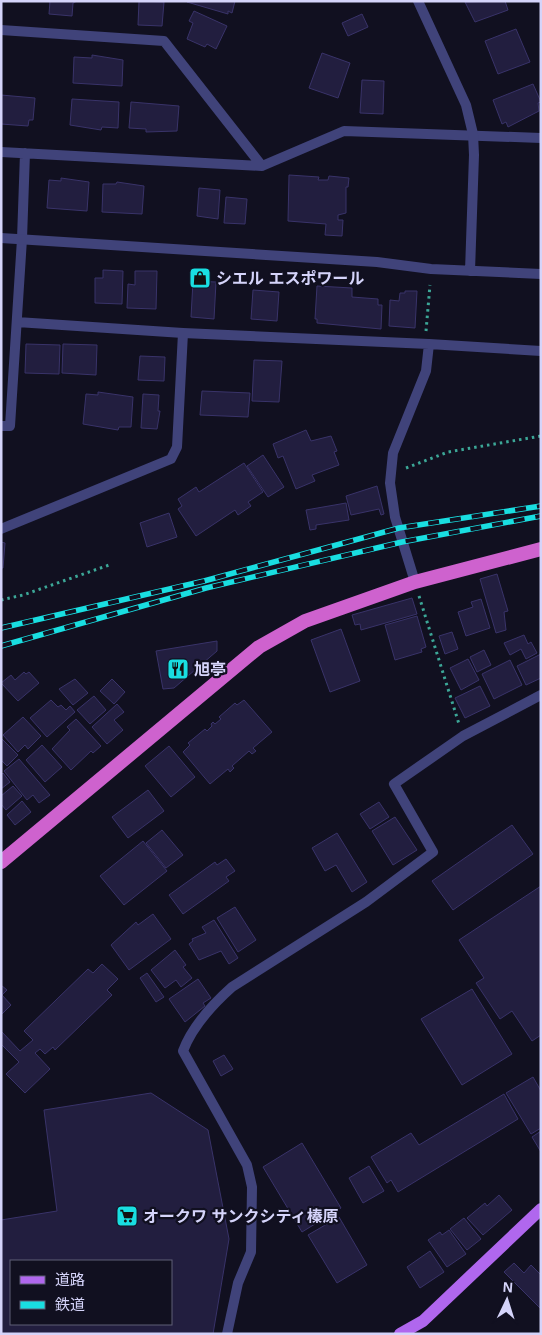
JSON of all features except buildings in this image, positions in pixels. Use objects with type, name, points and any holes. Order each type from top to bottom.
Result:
[{"type":"highway","points":[[1,862],[259,647],[304,621],[415,582],[541,549]]},
{"type":"main road","points":[[400,1334],[423,1321],[541,1209]]},
{"type":"street","points":[[418,1],[466,105],[473,134],[470,271]]},
{"type":"street","points":[[1,30],[164,41],[262,166]]},
{"type":"street","points":[[1,152],[262,166],[344,131],[473,134],[541,138]]},
{"type":"street","points":[[1,426],[10,426],[22,239],[25,153]]},
{"type":"street","points":[[1,238],[191,249],[470,271],[541,274]]},
{"type":"street","points":[[17,322],[183,333],[541,351]]},
{"type":"street","points":[[1,529],[171,459],[177,447],[183,333]]},
{"type":"street","points":[[415,582],[395,517],[390,483],[393,453],[426,371],[429,344]]},
{"type":"street","points":[[227,1334],[238,1283],[251,1252],[252,1187],[247,1165],[183,1051],[187,1040],[219,999],[232,987],[366,902],[433,852],[394,784],[463,736],[541,695]]},
{"type":"path","points":[[429,344],[426,332],[430,286]]},
{"type":"path","points":[[391,473],[448,452],[541,436]]},
{"type":"path","points":[[1,600],[23,595],[112,564]]},
{"type":"path","points":[[415,582],[463,736]]},
{"type":"railway","points":[[1,628],[204,581],[399,528],[541,506]]},
{"type":"railway","points":[[1,646],[206,588],[402,542],[541,516]]},
{"type":"place","name":"シエル エスポワール","points":[[200,278]]},
{"type":"place","name":"旭亭","points":[[178,669]]},
{"type":"place","name":"オークワ サンクシティ榛原","points":[[127,1216]]}]
